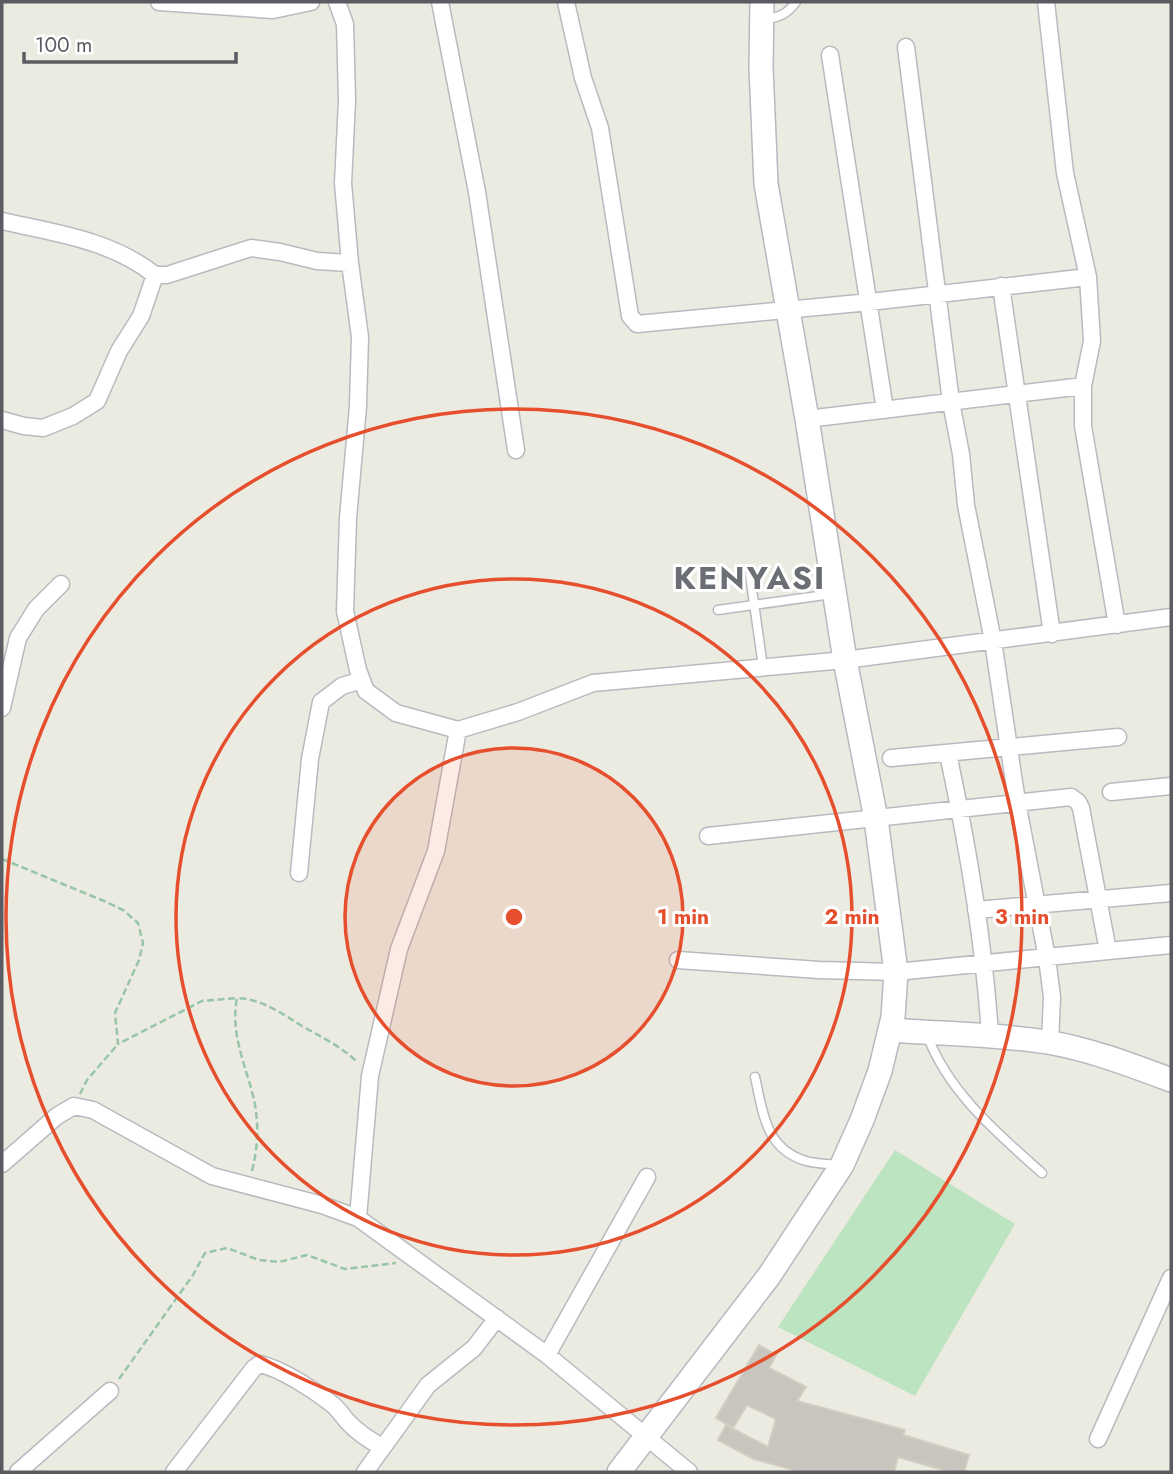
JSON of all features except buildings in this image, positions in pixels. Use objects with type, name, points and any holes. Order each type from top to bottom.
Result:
[{"type":"street","points":[[159,2],[272,10],[311,2]]},
{"type":"street","points":[[337,2],[345,24],[347,101],[343,183],[360,337],[345,611],[366,691],[396,713],[458,730],[518,712],[593,682],[845,660],[1171,617]]},
{"type":"street","points":[[440,2],[477,192],[516,450]]},
{"type":"street","points":[[566,2],[583,78],[600,128],[632,320],[637,324],[870,302],[1088,277]]},
{"type":"street","points":[[1046,2],[1065,173],[1088,277],[1092,341],[1083,386],[1083,426],[1117,625]]},
{"type":"street","points":[[619,1472],[769,1276],[842,1165],[876,1083],[890,1030],[896,972],[876,819],[845,660],[766,184],[762,10]]},
{"type":"street","points":[[906,47],[951,402],[961,454],[965,505],[993,641],[1017,802],[1047,958],[1052,997],[1049,1043]]},
{"type":"street","points":[[831,55],[885,410]]},
{"type":"street","points":[[2,221],[95,242],[138,262],[155,275],[167,275],[251,248],[317,261],[350,263]]},
{"type":"street","points":[[2,420],[43,428],[73,416],[97,401],[119,351],[141,316],[155,275]]},
{"type":"street","points":[[1001,286],[1052,634]]},
{"type":"street","points":[[807,419],[1083,386]]},
{"type":"street","points":[[2,708],[18,638],[36,609],[61,584]]},
{"type":"street","points":[[299,873],[310,759],[321,702],[342,686],[362,680]]},
{"type":"street","points":[[358,1219],[370,1076],[399,948],[436,851],[458,730]]},
{"type":"street","points":[[891,758],[1118,737]]},
{"type":"street","points":[[948,754],[960,808],[985,964],[990,1035]]},
{"type":"street","points":[[1111,792],[1171,786]]},
{"type":"street","points":[[708,836],[1070,797],[1078,802],[1081,808],[1108,951]]},
{"type":"street","points":[[976,910],[1171,893]]},
{"type":"street","points":[[678,960],[819,970],[896,972],[1171,945]]},
{"type":"street","points":[[890,1030],[990,1035],[1049,1043],[1123,1062],[1171,1080]]},
{"type":"street","points":[[2,1164],[57,1116],[74,1106],[93,1110],[212,1176],[322,1205],[358,1219],[547,1355],[689,1472]]},
{"type":"street","points":[[547,1355],[647,1177]]},
{"type":"street","points":[[1098,1439],[1171,1278]]},
{"type":"street","points":[[365,1472],[428,1385],[474,1348],[497,1318]]},
{"type":"street","points":[[174,1472],[254,1368],[260,1364],[308,1387],[334,1405],[369,1441],[382,1447]]},
{"type":"street","points":[[18,1472],[110,1391]]},
{"type":"lane","points":[[762,10],[778,18],[796,2]]},
{"type":"lane","points":[[750,575],[763,667]]},
{"type":"lane","points":[[718,610],[835,593]]},
{"type":"lane","points":[[926,1032],[935,1055],[957,1089],[998,1133],[1042,1173]]},
{"type":"lane","points":[[755,1077],[768,1131],[782,1149],[806,1161],[842,1165]]},
{"type":"path","points":[[2,859],[104,901],[123,910],[138,923],[143,943],[115,1013],[118,1044]]},
{"type":"path","points":[[237,998],[236,1040],[254,1099],[258,1132],[257,1155],[250,1188]]},
{"type":"path","points":[[74,1106],[87,1080],[118,1044],[202,1001],[249,999],[284,1013],[354,1059],[370,1076]]},
{"type":"path","points":[[110,1391],[193,1275],[205,1253],[227,1248],[259,1260],[279,1262],[307,1255],[345,1269],[390,1265],[412,1258]]},
{"type":"green space","points":[[895,1150],[1015,1224],[915,1396],[778,1327]]},
{"type":"district","name":"KENYASI","points":[[750,578]]}]
